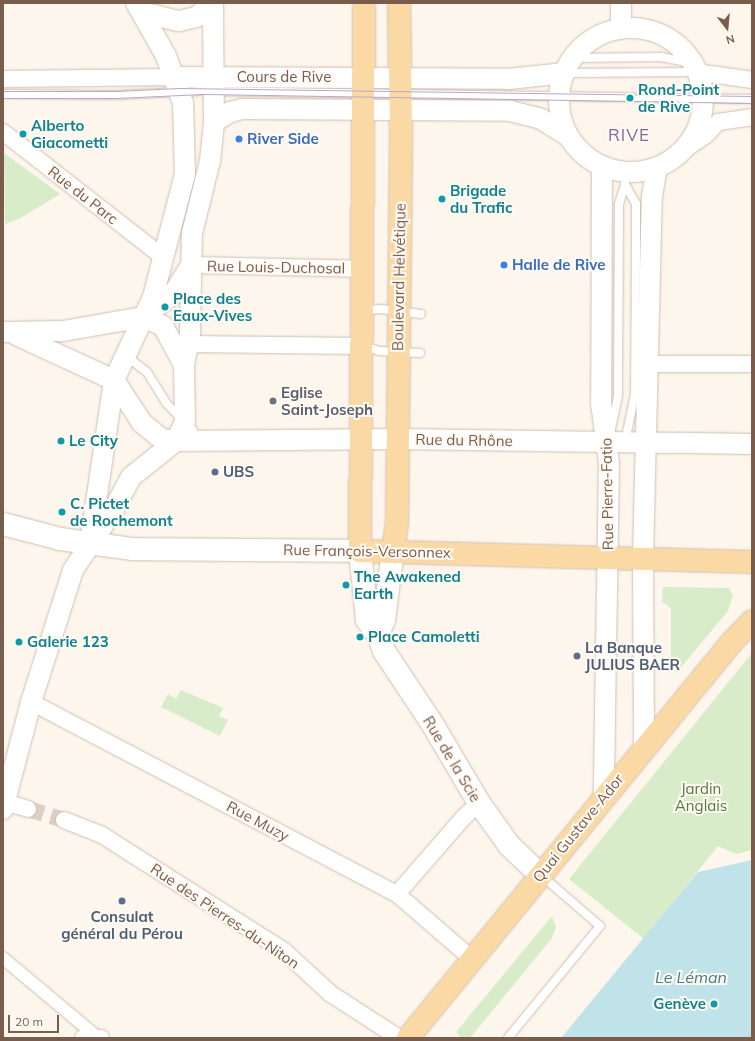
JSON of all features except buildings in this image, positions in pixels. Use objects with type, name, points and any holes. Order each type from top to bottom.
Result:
[{"type":"main road","points":[[364,3],[360,551],[367,620],[378,634],[384,620],[393,551]]},
{"type":"main road","name":"Boulevard Helvétique","points":[[393,551],[397,523],[399,352],[399,3]]},
{"type":"main road","name":"Rue François-Versonnex","points":[[3,524],[90,544],[133,549],[393,551],[752,562]]},
{"type":"main road","name":"Quai Gustave-Ador","points":[[408,1038],[540,874],[752,621]]},
{"type":"main road","name":"Rue de la Scie","points":[[378,634],[384,651],[397,674],[433,725],[479,803],[509,845],[540,874]]},
{"type":"street","points":[[139,7],[179,22],[197,16],[213,3]]},
{"type":"street","points":[[189,431],[184,365],[188,344],[192,232],[210,161],[214,122],[213,3]]},
{"type":"street","points":[[621,3],[621,28]]},
{"type":"street","points":[[90,544],[114,380],[153,297],[185,174],[185,114],[177,84],[139,7]]},
{"type":"street","points":[[678,154],[695,132],[701,98],[695,68],[681,48],[660,34],[645,28],[621,28],[590,39],[568,65],[561,96],[562,121],[567,134],[578,148],[602,167],[626,172],[657,167],[678,154],[702,138],[718,122],[752,117]]},
{"type":"street","name":"Cours de Rive","points":[[3,80],[214,84],[363,94],[400,94],[526,79],[568,65]]},
{"type":"street","points":[[695,68],[752,80]]},
{"type":"street","name":"Cours de Rive","points":[[214,122],[230,112],[242,109],[363,94],[400,94],[510,111],[541,119],[567,134]]},
{"type":"street","name":"Rue du Parc","points":[[3,132],[163,257]]},
{"type":"street","name":"Rue Pierre-Fatio","points":[[602,167],[601,403],[616,443],[608,557],[604,797]]},
{"type":"street","points":[[644,749],[644,558],[650,364],[652,197],[657,167]]},
{"type":"street","points":[[5,332],[63,331],[143,317],[173,294],[184,280],[190,265]]},
{"type":"street","name":"Rue Louis-Duchosal","points":[[190,265],[362,269]]},
{"type":"street","points":[[143,317],[163,326],[184,365]]},
{"type":"street","points":[[5,332],[40,344],[114,380],[142,422],[162,438],[189,431]]},
{"type":"street","points":[[188,344],[361,346]]},
{"type":"street","points":[[650,364],[752,364]]},
{"type":"street","points":[[28,809],[4,806],[31,702],[73,570],[131,477],[189,431]]},
{"type":"street","name":"Rue du Rhône","points":[[189,431],[360,440],[398,439],[752,444]]},
{"type":"street","name":"Rue Muzy","points":[[31,702],[397,894],[472,959]]},
{"type":"street","points":[[397,894],[464,817],[479,803]]},
{"type":"street","name":"Rue des Pierres-du-Niton","points":[[64,820],[102,835],[284,951],[331,994],[399,1038]]},
{"type":"street","points":[[3,958],[94,1038]]},
{"type":"lane","points":[[568,65],[661,58],[695,68]]},
{"type":"lane","points":[[568,65],[695,68]]},
{"type":"lane","points":[[3,94],[116,95],[177,84]]},
{"type":"lane","name":"Cours de Rive","points":[[400,94],[752,99]]},
{"type":"lane","points":[[625,184],[636,204],[635,394],[616,443],[618,399],[619,204],[625,184]]},
{"type":"lane","points":[[361,320],[369,310],[381,308],[421,314]]},
{"type":"lane","points":[[361,346],[379,351],[420,353]]},
{"type":"lane","points":[[125,355],[147,372],[158,392],[189,431]]},
{"type":"lane","points":[[508,1038],[600,926],[540,874]]},
{"type":"green space","points":[[4,153],[60,194],[19,219],[5,224]]},
{"type":"green space","points":[[663,587],[729,588],[733,595],[728,611],[677,672],[671,669],[671,608],[662,602]]},
{"type":"green space","name":"Jardin Anglais","points":[[752,653],[752,850],[736,854],[718,846],[644,939],[569,879]]},
{"type":"green space","points":[[181,690],[223,708],[219,716],[228,720],[220,736],[161,707],[168,694],[176,699]]},
{"type":"green space","points":[[552,916],[556,927],[552,938],[470,1038],[461,1038],[456,1032]]},
{"type":"water","name":"Le Léman","points":[[752,860],[752,1038],[561,1038],[698,872]]},
{"type":"tunnel","points":[[28,809],[64,820]]},
{"type":"tram line","points":[[3,91],[116,91],[179,88],[752,96]]},
{"type":"tram line","points":[[3,98],[116,98],[203,94],[752,103]]},
{"type":"place","name":"Rond-Point de Rive","points":[[630,98]]},
{"type":"place","name":"Alberto Giacometti","points":[[23,134]]},
{"type":"place","name":"River Side","points":[[239,139]]},
{"type":"place","name":"Brigade du Trafic","points":[[442,199]]},
{"type":"place","name":"Halle de Rive","points":[[504,265]]},
{"type":"place","name":"Place des Eaux-Vives","points":[[165,307]]},
{"type":"place","name":"Eglise Saint-Joseph","points":[[273,401]]},
{"type":"place","name":"Le City","points":[[61,441]]},
{"type":"place","name":"UBS","points":[[215,472]]},
{"type":"place","name":"C. Pictet de Rochemont","points":[[62,512]]},
{"type":"place","name":"The Awakened Earth","points":[[346,585]]},
{"type":"place","name":"Place Camoletti","points":[[360,637]]},
{"type":"place","name":"Galerie 123","points":[[19,642]]},
{"type":"place","name":"La Banque JULIUS BAER","points":[[577,656]]},
{"type":"place","name":"Consulat général du Pérou","points":[[122,901]]},
{"type":"place","name":"Genève","points":[[714,1004]]},
{"type":"district","name":"RIVE","points":[[629,135]]}]
